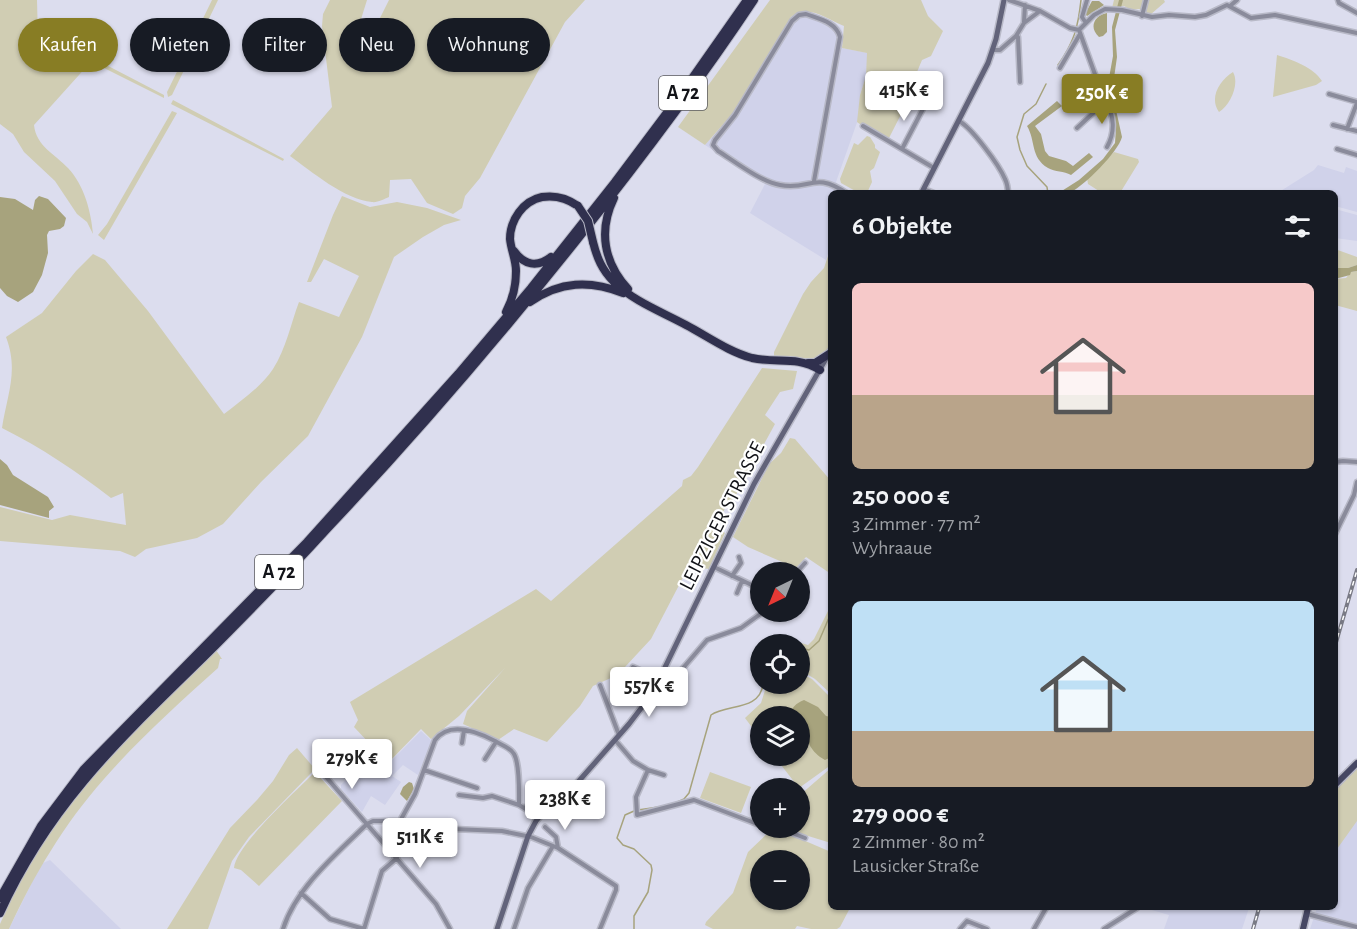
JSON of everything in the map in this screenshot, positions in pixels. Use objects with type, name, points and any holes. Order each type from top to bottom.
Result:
[{"type":"highway","name":"A 72","points":[[0,898],[41,826],[84,769],[327,521],[494,332],[562,249],[674,104],[747,0]]},
{"type":"highway","name":"A 72","points":[[0,913],[36,845],[58,812],[90,772],[331,525],[434,412],[522,308],[620,186],[685,99],[754,0]]},
{"type":"highway","points":[[620,186],[607,216],[605,243],[611,265],[622,283],[636,298]]},
{"type":"highway","points":[[494,332],[506,313],[514,292],[516,269],[510,237],[512,224],[518,213],[528,203],[538,198],[551,196],[562,198],[578,206],[588,221],[596,255],[604,271],[615,283],[636,298],[729,349],[749,357],[765,360],[796,360],[820,370]]},
{"type":"highway","points":[[511,245],[519,258],[532,264],[545,262],[562,249]]},
{"type":"highway","points":[[522,308],[546,292],[565,285],[585,283],[607,287],[636,298]]},
{"type":"highway","points":[[806,363],[815,363],[828,353]]},
{"type":"main road","points":[[1338,782],[1357,763]]},
{"type":"main road","points":[[1303,929],[1308,911]]},
{"type":"street","points":[[924,190],[993,50],[1004,0]]},
{"type":"street","points":[[1009,0],[1040,11],[1078,31],[1105,102],[1109,107],[1113,131],[1107,147]]},
{"type":"street","points":[[1086,23],[1082,17],[1087,0]]},
{"type":"street","points":[[1142,16],[1146,0]]},
{"type":"street","points":[[1230,6],[1237,0]]},
{"type":"street","points":[[1338,0],[1339,3],[1357,13]]},
{"type":"street","points":[[1024,23],[1025,5]]},
{"type":"street","points":[[1060,68],[1078,31],[1102,10],[1122,10],[1142,16],[1201,16],[1223,6],[1230,6],[1251,18],[1275,15],[1357,33]]},
{"type":"street","points":[[993,50],[1000,50],[1016,36],[1024,23],[1040,11]]},
{"type":"street","points":[[814,181],[840,37],[838,31],[830,24],[802,14],[792,21],[735,115],[713,145],[718,151],[774,184],[792,186],[814,181],[834,185],[842,190]]},
{"type":"street","points":[[1016,36],[1019,38],[1020,82]]},
{"type":"street","points":[[1329,94],[1357,102],[1347,129]]},
{"type":"street","points":[[1077,128],[1105,102]]},
{"type":"street","points":[[902,148],[925,105]]},
{"type":"street","points":[[959,121],[965,124],[998,166],[1006,180],[1007,190]]},
{"type":"street","points":[[1334,125],[1357,132]]},
{"type":"street","points":[[863,126],[935,169]]},
{"type":"street","points":[[1337,149],[1357,155]]},
{"type":"street","name":"LEIPZIGER STRASSE","points":[[497,929],[528,836],[539,817],[575,786],[619,736],[660,680],[754,484],[828,356]]},
{"type":"street","points":[[1338,462],[1357,462]]},
{"type":"street","points":[[1338,528],[1354,495],[1357,482]]},
{"type":"street","points":[[732,576],[741,563],[738,557]]},
{"type":"street","points":[[714,567],[750,585]]},
{"type":"street","points":[[737,593],[742,581]]},
{"type":"street","points":[[653,691],[666,688],[707,640],[741,628],[750,621]]},
{"type":"street","points":[[633,667],[660,680]]},
{"type":"street","points":[[600,685],[623,747],[633,761],[648,770],[664,775]]},
{"type":"street","points":[[462,743],[464,730]]},
{"type":"street","points":[[399,821],[415,794],[438,736],[450,731],[464,730],[477,733],[513,752],[516,760],[519,805]]},
{"type":"street","points":[[619,736],[623,747]]},
{"type":"street","points":[[485,759],[496,742]]},
{"type":"street","points":[[320,770],[436,904],[450,929]]},
{"type":"street","points":[[424,770],[477,788]]},
{"type":"street","points":[[648,770],[636,798],[637,815],[694,800],[750,821]]},
{"type":"street","points":[[459,795],[483,798],[492,796],[525,807],[539,817]]},
{"type":"street","points":[[525,807],[552,804]]},
{"type":"street","points":[[283,929],[289,912],[301,893],[367,824],[373,821],[399,821],[453,829],[502,831],[528,836],[556,847],[616,886],[600,929]]},
{"type":"street","points":[[514,929],[528,888],[556,847],[554,834],[545,827]]},
{"type":"street","points":[[301,893],[330,919],[365,929],[382,871],[397,858]]},
{"type":"street","points":[[1034,929],[1045,910]]},
{"type":"street","points":[[1104,929],[1114,926],[1134,910]]},
{"type":"street","points":[[1308,911],[1357,928]]},
{"type":"street","points":[[960,929],[967,921],[987,929]]},
{"type":"shaded area","points":[[0,0],[37,0],[37,18],[18,18],[18,72],[82,72],[34,125],[38,139],[68,168],[78,182],[88,207],[93,234],[87,222],[77,214],[55,181],[24,152],[13,134],[0,124]]},
{"type":"shaded area","points":[[212,0],[218,0],[209,18],[203,18]]},
{"type":"shaded area","points":[[330,0],[367,0],[361,18],[339,18],[339,72],[415,72],[415,18],[380,18],[389,0],[585,0],[565,22],[550,50],[550,18],[427,18],[427,72],[538,72],[480,178],[465,196],[462,208],[453,214],[427,203],[411,179],[390,180],[389,197],[383,200],[374,202],[362,200],[340,191],[290,156],[332,107],[327,66],[327,18],[323,18]]},
{"type":"shaded area","points":[[770,0],[921,0],[928,16],[943,31],[931,56],[922,60],[917,72],[920,77],[889,138],[857,122],[860,95],[866,76],[867,53],[842,48],[844,26],[810,12],[797,13],[791,17],[734,112],[705,145],[678,127]]},
{"type":"shaded area","points":[[1114,0],[1164,0],[1165,2],[1150,15],[1139,9],[1131,10],[1124,6],[1112,8]]},
{"type":"shaded area","points":[[1119,0],[1123,0],[1115,30],[1117,57],[1112,92],[1122,137],[1108,159],[1084,183],[1074,190],[1063,190],[1103,159],[1115,143],[1116,128],[1109,78],[1113,56],[1112,27]]},
{"type":"shaded area","points":[[1092,1],[1099,1],[1104,5],[1087,16],[1085,14]]},
{"type":"shaded area","points":[[802,10],[834,22],[841,28],[844,35],[842,48],[868,53],[866,76],[860,95],[860,114],[836,182],[843,190],[828,190],[828,254],[826,260],[750,213],[765,184],[705,145],[734,112],[791,17]]},
{"type":"shaded area","points":[[1107,13],[1107,32],[1099,37],[1094,29],[1094,22],[1099,16]]},
{"type":"shaded area","points":[[1277,55],[1308,68],[1322,81],[1316,85],[1273,97]]},
{"type":"shaded area","points":[[118,71],[164,95],[164,98],[112,72]]},
{"type":"shaded area","points":[[177,72],[183,72],[172,95],[168,97],[167,92]]},
{"type":"shaded area","points":[[1233,72],[1235,88],[1233,94],[1227,105],[1219,112],[1215,101],[1217,90]]},
{"type":"shaded area","points":[[173,100],[284,159],[283,161],[171,104]]},
{"type":"shaded area","points":[[1057,101],[1062,106],[1035,126],[1041,134],[1045,151],[1049,156],[1066,161],[1073,166],[1089,153],[1093,157],[1071,175],[1042,164],[1036,154],[1027,126]]},
{"type":"shaded area","points":[[172,111],[177,113],[104,240],[98,235],[107,224]]},
{"type":"shaded area","points":[[867,136],[880,152],[874,168],[870,171],[872,182],[868,190],[854,190],[841,183],[840,179],[854,143],[858,145]]},
{"type":"shaded area","points":[[1114,152],[1138,159],[1139,162],[1122,190],[1097,190],[1088,184],[1087,178]]},
{"type":"shaded area","points":[[1318,165],[1344,173],[1346,167],[1357,171],[1357,212],[1338,207],[1338,190],[1282,190],[1314,170]]},
{"type":"shaded area","points":[[39,196],[48,199],[66,218],[64,226],[49,231],[47,235],[48,253],[42,275],[33,292],[18,302],[7,296],[0,288],[0,197],[15,199],[33,210],[35,200]]},
{"type":"shaded area","points":[[342,196],[370,207],[397,202],[427,208],[461,220],[444,225],[394,257],[362,337],[308,436],[261,482],[223,524],[197,538],[146,549],[135,557],[120,551],[0,541],[0,507],[52,520],[70,515],[126,525],[123,493],[111,498],[58,460],[2,428],[12,372],[10,349],[6,337],[42,313],[93,254],[105,260],[148,311],[224,414],[244,399],[273,369],[285,345],[299,302],[339,317],[359,276],[324,259],[311,282],[307,282]]},
{"type":"shaded area","points":[[1338,210],[1357,215],[1357,241],[1338,238]]},
{"type":"shaded area","points":[[1338,250],[1357,257],[1357,265],[1338,268]]},
{"type":"shaded area","points":[[828,256],[828,349],[823,356],[815,359],[774,357],[774,352],[803,294],[824,268]]},
{"type":"shaded area","points":[[1357,265],[1357,271],[1338,278],[1338,268]]},
{"type":"shaded area","points":[[1357,271],[1357,311],[1338,306],[1338,279],[1346,278],[1351,272]]},
{"type":"shaded area","points":[[762,368],[797,371],[793,389],[780,392],[765,415],[775,424],[736,495],[725,508],[717,526],[725,533],[709,569],[689,566],[651,639],[622,673],[593,686],[580,706],[547,742],[514,729],[498,740],[463,724],[467,711],[505,668],[459,716],[431,739],[421,729],[388,763],[354,727],[358,720],[350,702],[536,589],[551,601],[682,486],[683,480],[691,476],[698,467]]},
{"type":"shaded area","points":[[790,438],[795,439],[828,478],[828,572],[806,557],[801,562],[782,562],[748,547],[733,537],[769,464],[781,453]]},
{"type":"shaded area","points":[[0,459],[13,475],[48,497],[54,507],[49,511],[49,518],[0,505]]},
{"type":"shaded area","points":[[828,611],[828,691],[810,676],[810,643]]},
{"type":"shaded area","points":[[216,650],[222,659],[220,659],[218,668],[145,736],[89,796],[51,851],[9,929],[0,929],[8,907],[33,859],[74,798],[124,740]]},
{"type":"shaded area","points":[[810,678],[812,679],[828,695],[828,767],[810,780],[810,778],[791,778],[782,766],[810,766],[810,706],[758,706],[764,694],[810,694]]},
{"type":"shaded area","points":[[804,700],[818,707],[828,716],[828,758],[825,760],[820,757],[810,745],[810,706],[794,706]]},
{"type":"shaded area","points":[[750,713],[750,725],[745,718]]},
{"type":"shaded area","points":[[421,731],[432,741],[418,775],[403,765],[392,776],[401,782],[385,805],[371,796],[362,812],[341,789],[341,785],[374,751],[387,765]]},
{"type":"shaded area","points":[[297,748],[315,769],[249,837],[232,861],[208,929],[167,929],[230,828],[273,781],[289,755]]},
{"type":"shaded area","points":[[1357,767],[1357,821],[1338,848],[1338,787]]},
{"type":"shaded area","points":[[828,771],[828,842],[810,837],[810,786]]},
{"type":"shaded area","points":[[315,772],[342,801],[259,886],[241,870],[234,868],[237,858],[268,818]]},
{"type":"shaded area","points":[[710,772],[750,787],[741,813],[700,798]]},
{"type":"shaded area","points":[[409,782],[412,783],[414,789],[407,801],[400,794]]},
{"type":"shaded area","points":[[1357,796],[1357,929],[1310,929],[1316,910],[1338,910],[1338,824]]},
{"type":"shaded area","points":[[763,838],[798,838],[828,851],[828,910],[849,910],[837,929],[811,929],[797,926],[795,929],[713,929],[705,925],[733,893],[750,850],[750,910],[810,910],[810,850],[750,850]]},
{"type":"shaded area","points":[[50,860],[121,929],[9,929],[35,876],[43,863]]},
{"type":"shaded area","points":[[1152,910],[1248,910],[1242,929],[1164,929],[1169,915]]},
{"type":"waterway","points":[[1058,65],[1074,34],[1081,0]]},
{"type":"waterway","points":[[1046,84],[1036,104],[1024,114],[1017,137],[1027,166],[1047,190]]},
{"type":"waterway","points":[[810,649],[819,641],[828,620]]},
{"type":"waterway","points":[[673,804],[684,799],[689,793],[711,715],[742,706],[756,699],[760,694]]},
{"type":"waterway","points":[[638,810],[665,806]]},
{"type":"waterway","points":[[634,811],[625,815],[617,838],[623,845],[634,849],[651,865],[652,870],[648,892],[634,916],[634,929]]},
{"type":"railway","points":[[1338,636],[1357,570]]},
{"type":"railway","points":[[1253,929],[1258,910]]}]
